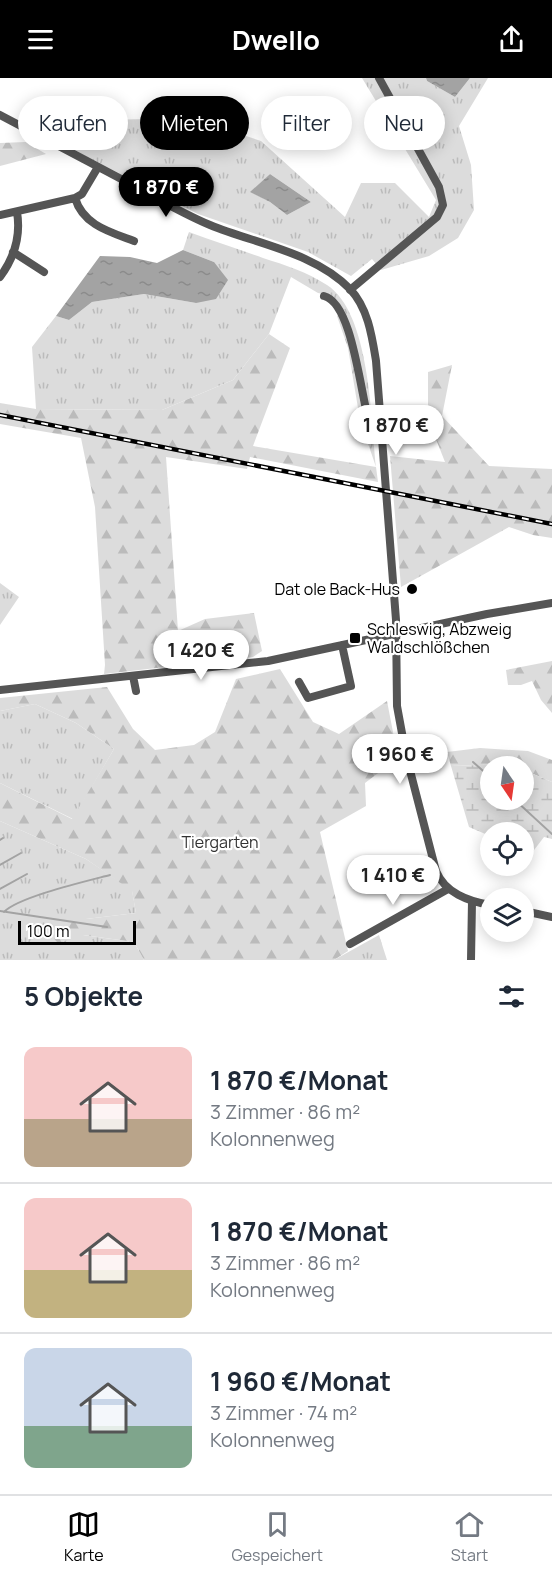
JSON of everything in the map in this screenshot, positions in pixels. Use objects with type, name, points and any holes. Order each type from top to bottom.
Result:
[{"type":"street","points":[[350,290],[437,217],[443,205],[440,186],[379,78]]},
{"type":"street","points":[[0,115],[210,225],[304,259],[327,271],[350,290],[365,314],[373,339],[376,361],[395,608],[397,706],[406,755],[436,871],[441,882],[448,889],[472,902],[480,903]]},
{"type":"street","points":[[0,215],[75,198],[82,194],[98,167]]},
{"type":"street","points":[[75,198],[82,214],[96,226],[134,241]]},
{"type":"street","points":[[0,277],[18,237],[17,212]]},
{"type":"street","points":[[13,252],[44,272]]},
{"type":"street","points":[[324,296],[336,304],[345,320],[353,346],[367,423],[373,436],[382,439]]},
{"type":"street","points":[[0,690],[268,661],[487,614],[552,603]]},
{"type":"street","points":[[299,682],[308,698],[351,686],[342,645]]},
{"type":"street","points":[[133,676],[136,691]]},
{"type":"street","points":[[350,944],[448,889]]},
{"type":"street","points":[[471,960],[472,902]]},
{"type":"street","points":[[534,913],[552,917]]},
{"type":"green space","points":[[362,78],[426,78],[427,81],[455,97],[470,78],[488,78],[459,126],[471,165],[474,210],[458,238],[429,256],[381,270],[372,259],[351,276],[308,252],[198,214],[74,150],[128,150],[128,119],[140,119],[140,150],[249,150],[249,137],[261,141],[261,150],[271,150],[345,217],[361,183],[395,183],[429,217],[436,200],[406,150],[445,150],[445,96],[373,96]],"holes":[[[270,174],[311,202],[287,215],[270,202],[251,192]]]},
{"type":"green space","points":[[18,142],[18,150],[39,150],[46,154],[0,166],[0,143]]},
{"type":"green space","points":[[189,232],[304,273],[327,285],[341,299],[352,318],[366,368],[376,467],[360,420],[348,348],[337,316],[343,312],[329,295],[318,293],[291,277],[269,334],[233,380],[162,410],[36,409],[32,347],[56,316],[69,320],[92,302],[144,294],[196,303],[214,262],[183,250]]},
{"type":"green space","points":[[269,334],[290,348],[253,446],[376,467],[378,482],[250,457],[247,469],[166,457],[178,631],[205,619],[254,613],[262,651],[253,657],[104,674],[95,507],[81,438],[0,424],[0,403],[36,409],[162,410],[233,380]]},
{"type":"green space","points":[[452,365],[442,416],[489,466],[552,469],[552,538],[533,535],[509,527],[401,587],[390,456],[445,462],[428,419],[428,372]]},
{"type":"green space","points":[[0,583],[19,597],[0,625]]},
{"type":"green space","points":[[552,661],[552,713],[541,700],[532,681],[521,685],[508,685],[506,670]]},
{"type":"green space","name":"Tiergarten","points":[[280,669],[313,722],[339,734],[387,701],[398,758],[365,783],[366,806],[320,832],[348,951],[334,960],[144,960],[134,942],[83,935],[58,943],[45,929],[86,919],[136,913],[132,891],[86,859],[0,821],[0,783],[72,819],[114,749],[76,723],[35,704],[0,711],[0,698],[107,687],[133,729],[155,750],[194,745],[215,732],[236,679]]},
{"type":"green space","points":[[35,704],[76,723],[114,749],[73,819],[0,783],[0,711]]},
{"type":"green space","points":[[480,748],[528,751],[552,760],[552,782],[534,774],[534,756],[480,756],[480,765],[451,766],[447,752]]},
{"type":"green space","points":[[480,765],[480,810],[534,810],[534,774],[552,782],[552,839],[544,837],[534,850],[534,822],[480,822],[480,832],[469,827],[451,766]]},
{"type":"green space","points":[[0,821],[86,859],[132,890],[136,913],[86,919],[83,935],[134,942],[144,960],[0,960]]},
{"type":"green space","points":[[379,935],[387,960],[334,960]]},
{"type":"water","points":[[426,78],[470,78],[455,97],[427,81]]},
{"type":"water","points":[[270,174],[311,202],[287,215],[270,202],[250,192]]},
{"type":"water","points":[[183,250],[214,262],[228,280],[216,299],[196,303],[144,294],[92,302],[69,320],[56,316],[100,256],[130,257],[157,263]]},
{"type":"waterway","points":[[473,762],[480,768]]},
{"type":"waterway","points":[[526,810],[552,834]]},
{"type":"waterway","points":[[0,865],[21,853]]},
{"type":"waterway","points":[[0,889],[27,874]]},
{"type":"waterway","points":[[4,912],[38,895],[110,875]]},
{"type":"waterway","points":[[0,911],[107,927]]},
{"type":"railway","points":[[0,415],[552,524]]},
{"type":"place","name":"Dat ole Back-Hus","points":[[412,589]]},
{"type":"place","name":"Schleswig, Abzweig Waldschlößchen","points":[[355,638]]}]
